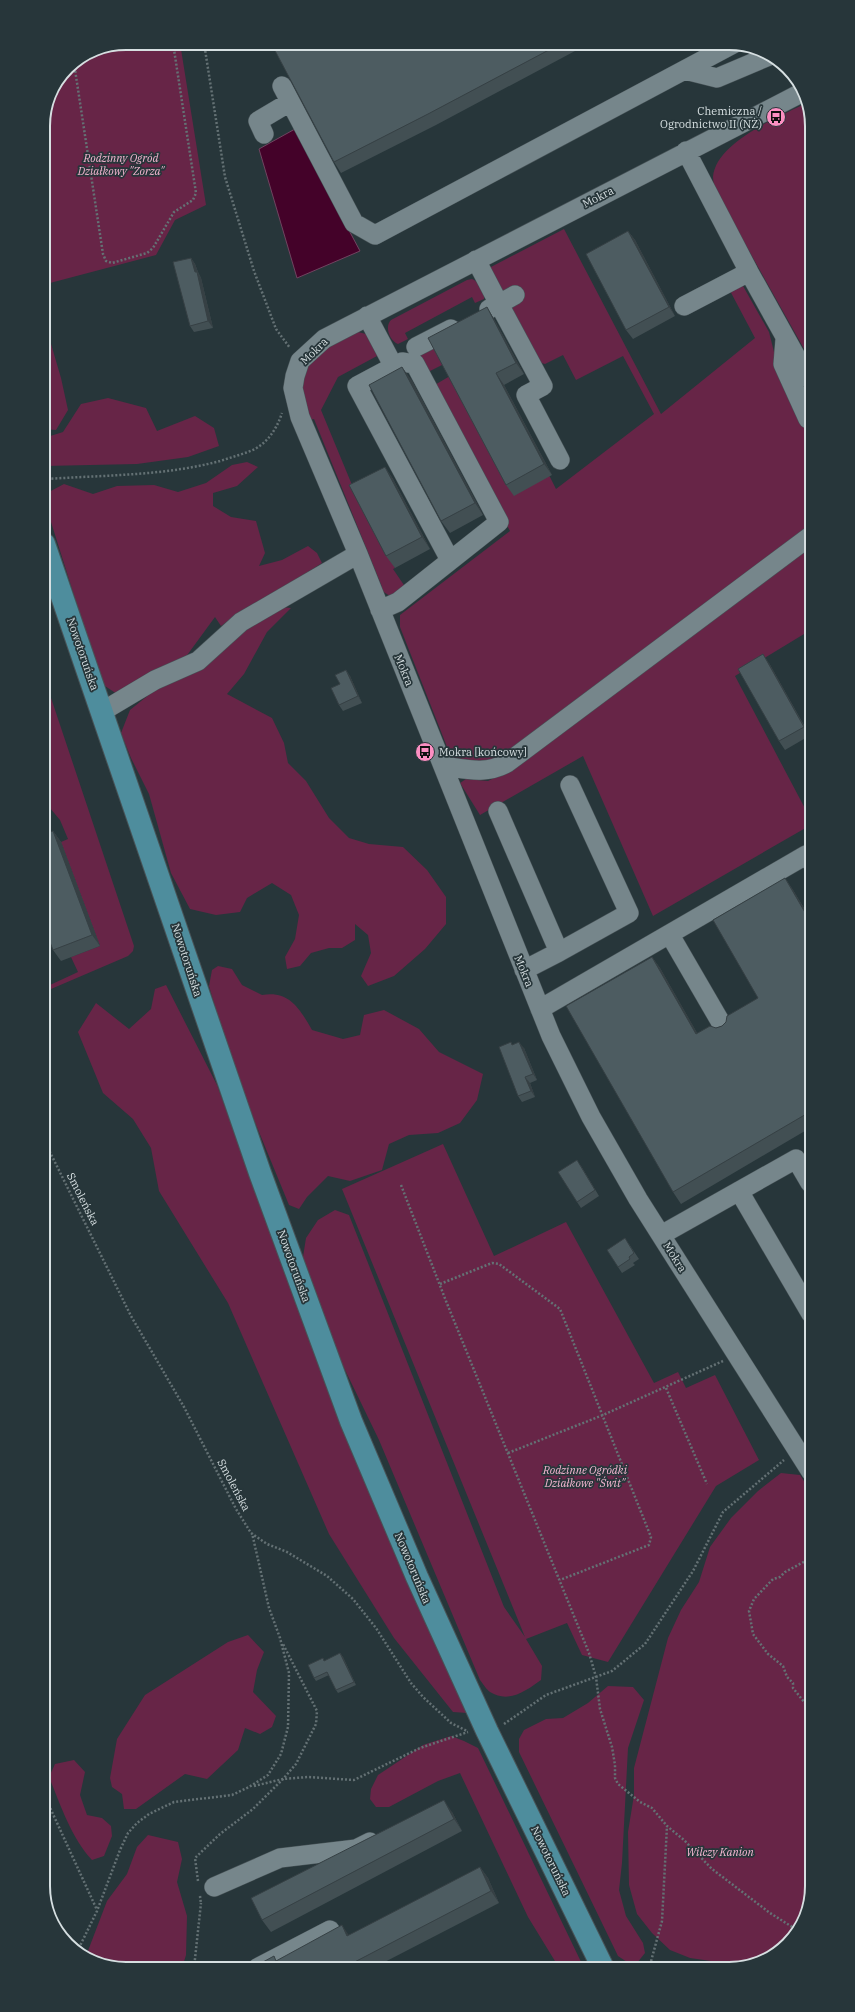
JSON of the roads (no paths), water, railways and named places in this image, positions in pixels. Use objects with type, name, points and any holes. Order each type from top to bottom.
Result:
[{"type":"main road","name":"Nowotoruńska","points":[[50,561],[257,1165],[351,1421],[417,1577],[487,1729],[600,1962]]},
{"type":"street","points":[[264,134],[258,121],[286,94],[354,223],[375,235],[722,50]]},
{"type":"street","points":[[685,70],[717,78],[763,58]]},
{"type":"street","name":"Mokra","points":[[798,94],[324,339],[300,361],[293,388],[300,417],[358,554],[524,970],[540,1009],[591,1117],[661,1235],[805,1463]]},
{"type":"street","points":[[686,151],[749,272],[805,373]]},
{"type":"street","points":[[476,260],[507,299],[543,386],[526,395],[560,460]]},
{"type":"street","points":[[684,306],[749,272]]},
{"type":"street","points":[[416,347],[507,299]]},
{"type":"street","points":[[367,316],[394,367]]},
{"type":"street","points":[[785,338],[783,364],[805,412]]},
{"type":"street","points":[[380,610],[398,602],[499,522],[415,364],[402,362],[357,386],[450,560]]},
{"type":"street","points":[[442,766],[484,771],[507,763],[805,540]]},
{"type":"street","points":[[102,711],[155,680],[198,661],[241,622],[358,554]]},
{"type":"street","points":[[524,970],[629,913],[570,785]]},
{"type":"street","points":[[498,811],[559,952]]},
{"type":"street","points":[[540,1009],[805,857]]},
{"type":"street","points":[[670,934],[724,1028]]},
{"type":"street","points":[[661,1235],[796,1159],[805,1174]]},
{"type":"street","points":[[739,1191],[805,1304]]},
{"type":"street","points":[[214,1888],[280,1858],[356,1849],[384,1834]]},
{"type":"street","points":[[269,1962],[330,1930]]},
{"type":"place","name":"Chemiczna / Ogrodnictwo II (NŻ)","points":[[776,117]]},
{"type":"place","name":"Mokra [końcowy]","points":[[425,752]]},
{"type":"park label","name":"Rodzinny Ogród Działkowy \"Zorza\"","points":[[121,164]]},
{"type":"park label","name":"Rodzinne Ogródki Działkowe \"Świt\"","points":[[585,1476]]},
{"type":"park label","name":"Wilczy Kanion","points":[[720,1852]]}]
